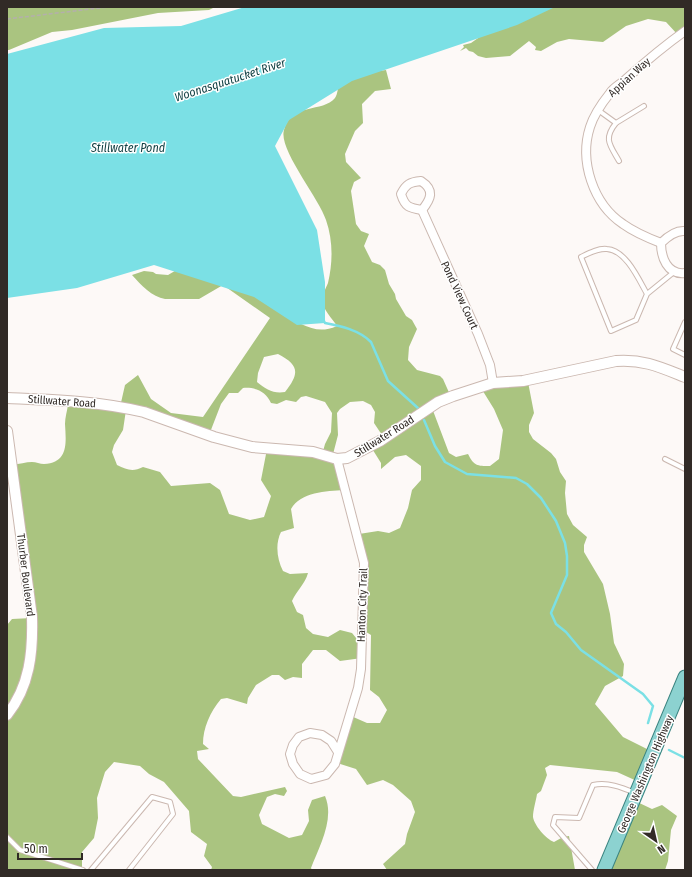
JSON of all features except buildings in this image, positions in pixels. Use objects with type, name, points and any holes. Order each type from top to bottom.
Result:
[{"type":"main road","name":"George Washington Highway","points":[[604,870],[685,677]]},
{"type":"street","name":"Appian Way","points":[[661,243],[622,224],[604,206],[590,178],[586,153],[587,139],[590,127],[598,110],[611,91],[648,59],[685,31]]},
{"type":"street","name":"Pond View Court","points":[[422,210],[478,334],[490,365],[493,383]]},
{"type":"street","points":[[685,231],[672,235],[661,243],[663,259],[667,266],[681,274],[685,273]]},
{"type":"street","name":"Stillwater Road","points":[[7,398],[96,403],[131,408],[232,442],[252,447],[313,452],[337,459],[347,458],[363,451],[438,402],[493,383],[523,381],[627,360],[639,361],[661,367],[685,376]]},
{"type":"street","name":"Thurber Boulevard","points":[[7,431],[32,617],[33,640],[32,654],[25,685],[7,715]]},
{"type":"street","name":"Hanton City Trail","points":[[337,459],[364,563],[358,688],[338,752]]},
{"type":"street","points":[[310,733],[322,735],[330,741],[338,752],[335,764],[326,775],[311,779],[300,774],[293,764],[290,754],[293,745],[299,737],[310,733]]},
{"type":"lane","points":[[619,161],[610,145],[608,136],[610,131],[616,123],[644,106]]},
{"type":"lane","points":[[598,110],[616,123]]},
{"type":"lane","points":[[647,294],[623,256],[608,249],[593,251],[581,257],[611,332],[636,320],[647,294],[674,271]]},
{"type":"lane","points":[[685,322],[673,349],[685,355]]},
{"type":"lane","points":[[665,460],[685,469]]},
{"type":"lane","points":[[592,870],[553,825],[555,817],[579,818],[593,785],[616,785],[636,794]]},
{"type":"lane","points":[[91,870],[152,797],[170,802],[174,814],[129,870]]},
{"type":"lane","points":[[7,837],[20,850],[83,870]]},
{"type":"path","points":[[7,20],[108,7]]},
{"type":"green space","points":[[7,7],[215,7],[209,10],[158,13],[72,30],[52,32],[7,50]]},
{"type":"green space","points":[[534,7],[685,7],[685,32],[678,35],[666,22],[648,19],[626,26],[603,42],[569,39],[557,42],[541,51],[535,50],[536,47],[529,41],[510,56],[486,58],[478,56],[466,48],[460,51],[464,47],[463,45],[471,43]]},
{"type":"green space","points":[[386,70],[391,89],[375,91],[362,104],[363,123],[355,131],[345,154],[346,162],[361,178],[354,182],[351,191],[356,224],[361,231],[369,234],[364,246],[372,262],[380,265],[385,270],[389,284],[395,294],[396,299],[406,316],[412,320],[417,329],[409,347],[408,360],[417,370],[440,376],[443,379],[451,397],[432,408],[449,453],[456,457],[468,454],[474,463],[479,465],[490,466],[499,459],[503,430],[494,409],[481,388],[528,382],[534,413],[529,425],[529,432],[533,439],[551,453],[556,459],[560,472],[566,481],[565,493],[567,514],[573,525],[587,537],[584,545],[584,552],[603,584],[610,614],[614,643],[624,664],[623,676],[605,686],[595,704],[623,737],[651,751],[639,782],[617,772],[550,765],[545,768],[547,775],[541,791],[537,794],[533,817],[538,828],[544,835],[554,842],[563,837],[569,836],[575,870],[387,870],[383,864],[405,844],[415,812],[411,801],[393,785],[383,780],[367,785],[356,769],[334,762],[351,716],[367,723],[380,723],[387,710],[379,697],[370,690],[371,635],[363,630],[359,534],[378,531],[389,533],[400,528],[408,508],[412,490],[421,480],[421,466],[406,455],[395,457],[381,469],[381,463],[371,447],[384,438],[374,423],[375,412],[371,405],[363,401],[350,402],[337,413],[338,435],[332,458],[344,490],[314,494],[295,503],[291,509],[294,528],[281,532],[277,546],[279,562],[283,571],[290,574],[308,573],[292,601],[297,612],[303,615],[306,628],[313,634],[328,637],[340,630],[352,633],[362,645],[362,658],[340,661],[326,650],[313,650],[302,664],[302,678],[293,677],[285,680],[279,675],[272,675],[256,685],[248,698],[247,704],[227,698],[221,699],[210,715],[204,732],[203,744],[209,749],[197,751],[198,759],[233,796],[241,797],[285,787],[287,791],[284,796],[275,794],[267,797],[259,815],[262,824],[289,838],[302,835],[309,821],[308,810],[312,800],[325,796],[328,805],[327,823],[322,842],[311,868],[312,870],[211,870],[212,867],[204,856],[207,844],[191,832],[189,811],[164,782],[149,774],[140,766],[114,762],[105,772],[97,798],[98,818],[94,838],[82,852],[82,870],[7,870],[7,625],[12,619],[32,618],[13,465],[32,462],[44,464],[52,463],[58,460],[62,456],[64,450],[66,438],[65,422],[68,405],[120,407],[125,385],[138,375],[151,399],[171,413],[203,417],[270,318],[223,285],[199,299],[165,299],[151,293],[132,275],[144,271],[168,275],[185,265],[236,276],[301,324],[319,330],[337,326],[326,311],[322,300],[328,283],[332,251],[326,220],[287,149],[284,138],[284,130],[288,121],[293,115],[330,103],[337,94],[340,80],[348,75]],"holes":[[[278,354],[290,362],[295,370],[293,380],[285,392],[270,390],[257,382],[258,373],[264,357]],[[243,388],[256,389],[266,395],[271,403],[277,404],[286,400],[296,402],[301,397],[306,396],[325,402],[332,413],[331,432],[325,444],[322,455],[267,449],[261,480],[271,496],[264,517],[250,520],[229,514],[220,490],[210,483],[171,486],[160,472],[143,467],[136,470],[130,470],[117,465],[112,452],[114,445],[123,430],[126,410],[209,435],[221,404],[229,393],[238,393]]]},
{"type":"green space","points":[[633,800],[652,809],[662,805],[677,816],[671,830],[668,861],[665,870],[603,870]]},
{"type":"water","name":"Stillwater Pond","points":[[245,7],[555,7],[517,25],[352,81],[289,120],[275,146],[317,230],[325,282],[325,323],[297,325],[254,297],[154,265],[77,288],[7,298],[7,54],[104,28],[181,26]]},
{"type":"waterway","points":[[324,321],[325,323],[343,327],[361,334],[371,342],[388,381],[419,409]]},
{"type":"waterway","points":[[424,420],[435,446],[445,462],[467,474],[516,478],[527,484],[541,498],[556,521],[565,543],[567,556],[567,575],[551,613],[556,624],[566,632],[581,650],[643,694],[653,706],[648,723]]},
{"type":"waterway","points":[[669,750],[685,758]]},
{"type":"water label","name":"Woonasquatucket River","points":[[230,80]]}]
